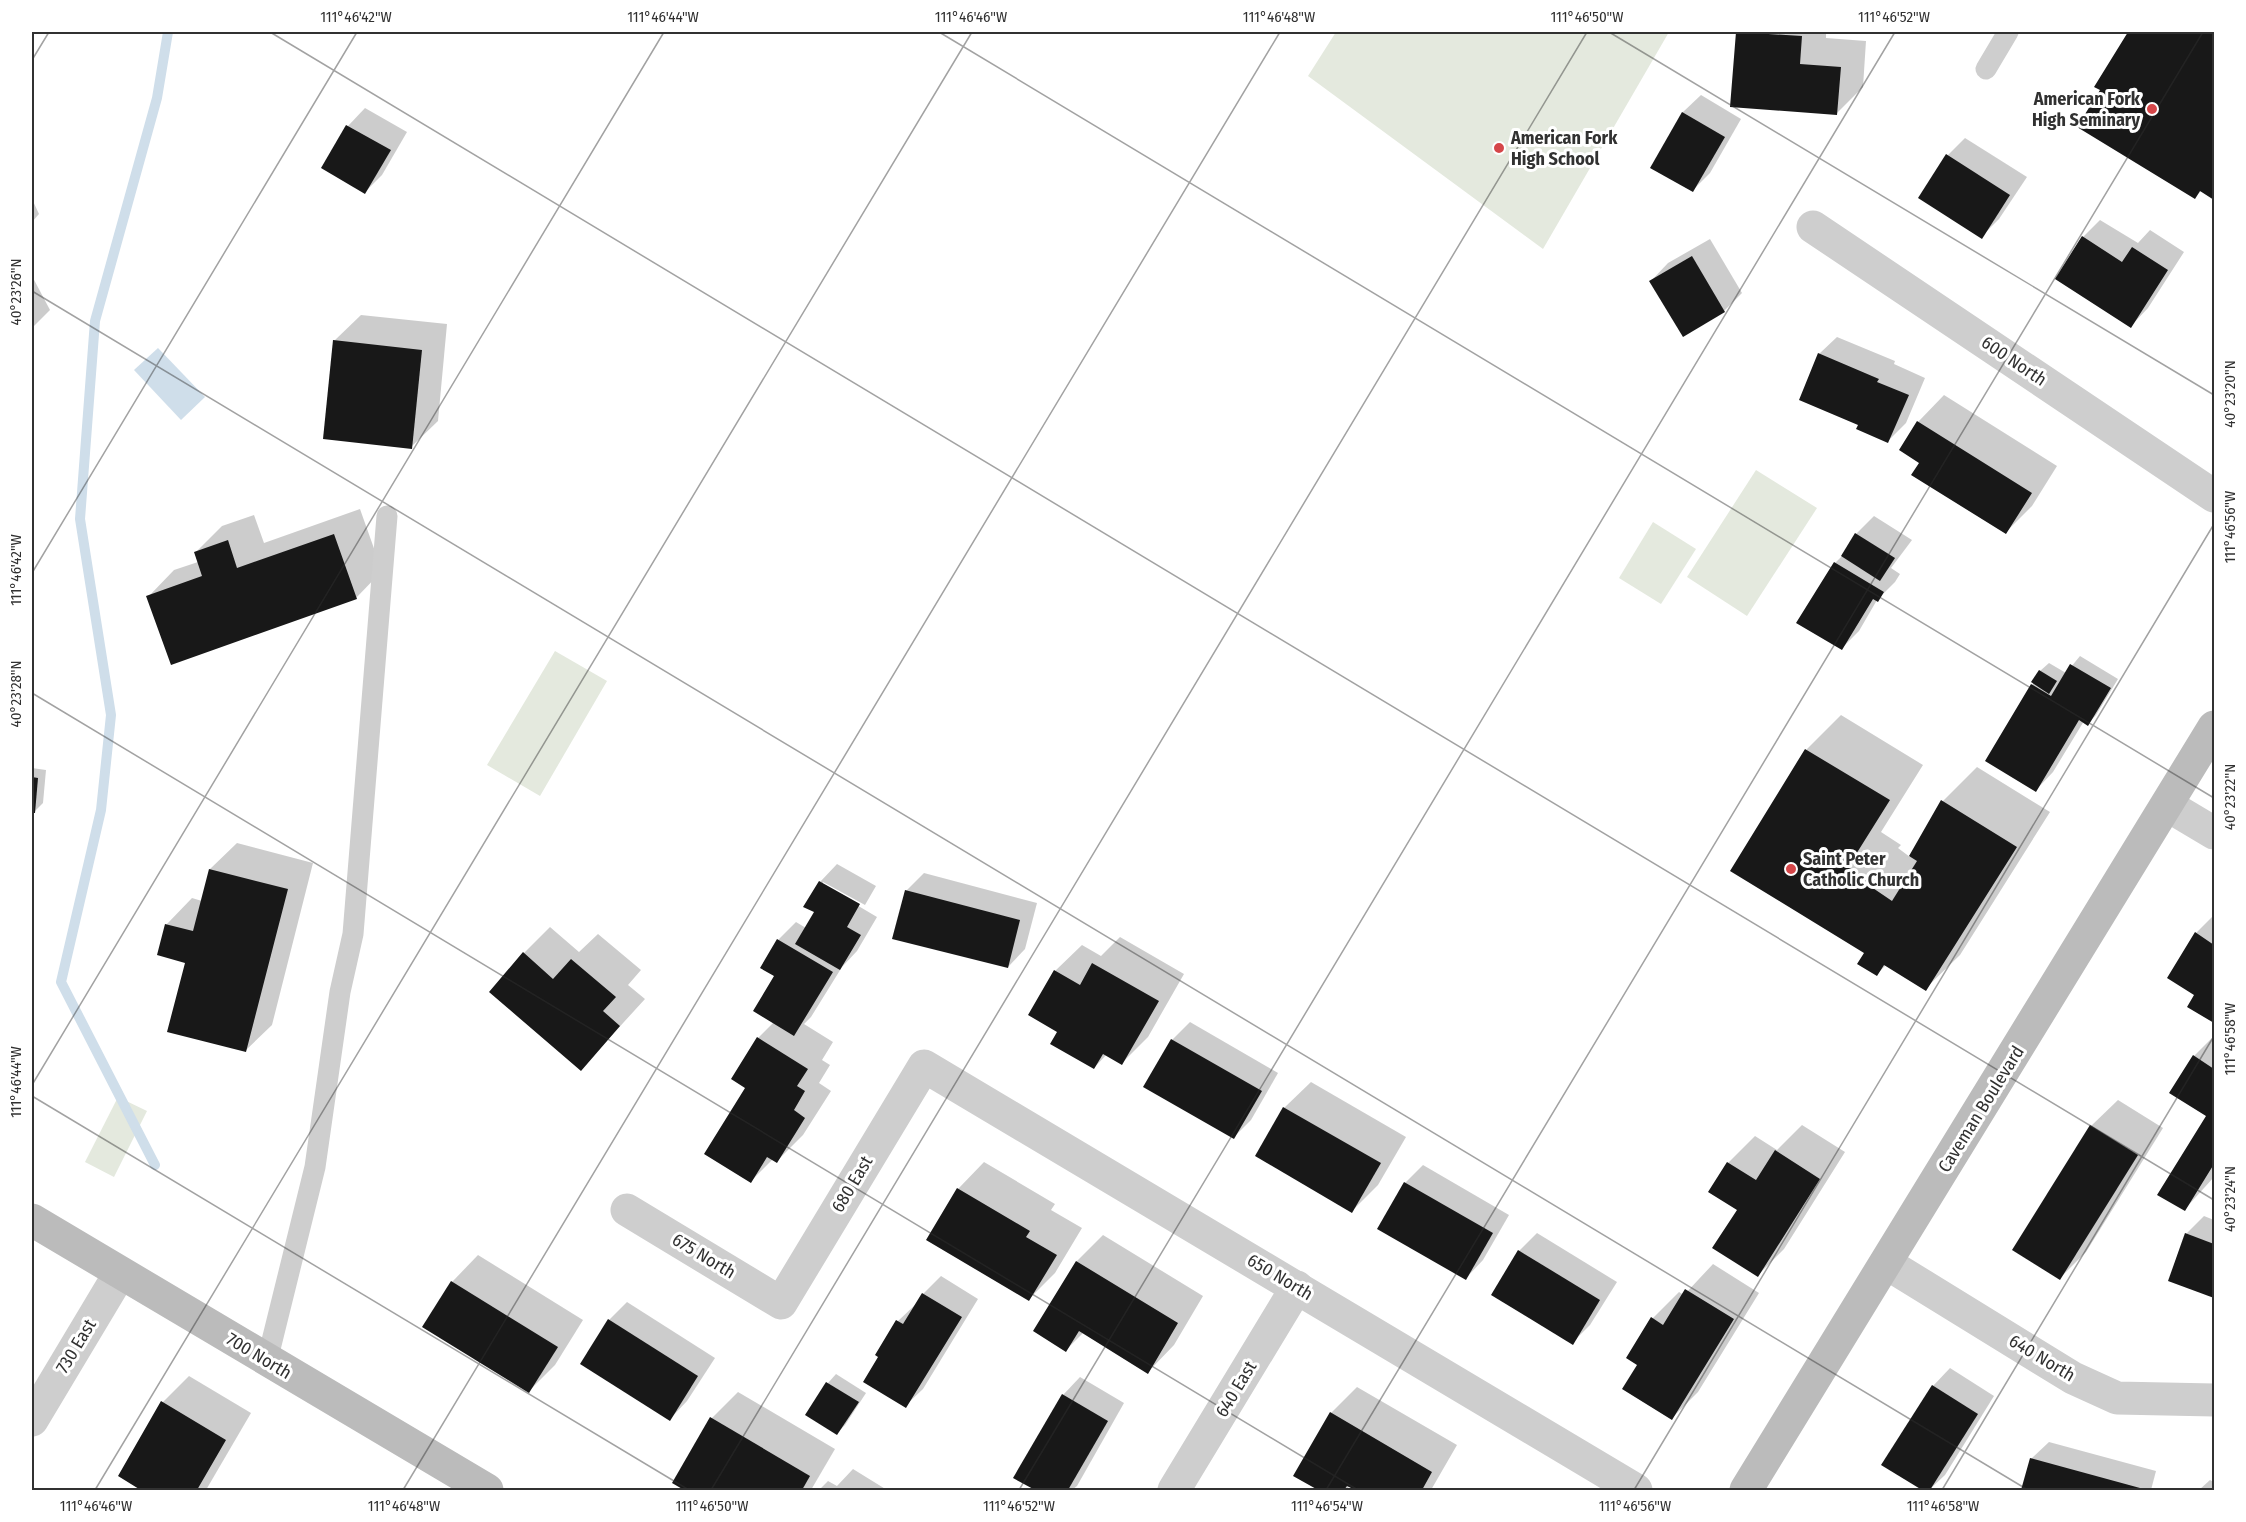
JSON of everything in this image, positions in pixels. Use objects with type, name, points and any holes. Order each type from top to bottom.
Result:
[{"type":"street","name":"600 North","points":[[1813,227],[2214,496]]},
{"type":"street","name":"Caveman Boulevard","points":[[1746,1491],[2214,727]]},
{"type":"street","points":[[2167,805],[2214,833]]},
{"type":"street","name":"650 North","points":[[924,1066],[1636,1491]]},
{"type":"street","name":"680 East","points":[[781,1303],[924,1066]]},
{"type":"street","name":"675 North","points":[[627,1209],[781,1303]]},
{"type":"street","name":"700 North","points":[[32,1220],[487,1491]]},
{"type":"street","name":"640 North","points":[[1886,1263],[2073,1378],[2117,1398],[2169,1401],[2214,1400]]},
{"type":"street","name":"730 East","points":[[32,1420],[120,1273]]},
{"type":"street","name":"640 East","points":[[1174,1491],[1297,1287]]},
{"type":"lane","points":[[1986,69],[2008,32]]},
{"type":"lane","points":[[267,1361],[315,1167],[340,992],[352,934],[387,516]]},
{"type":"shaded area","name":"American Fork High School","points":[[1336,32],[1669,32],[1543,249],[1308,76]]},
{"type":"shaded area","points":[[1756,470],[1817,508],[1747,616],[1687,577]]},
{"type":"shaded area","points":[[1653,522],[1696,549],[1661,604],[1619,578]]},
{"type":"shaded area","points":[[555,651],[607,681],[540,796],[487,765]]},
{"type":"shaded area","points":[[118,1097],[147,1111],[114,1177],[85,1162]]},
{"type":"water","points":[[158,348],[205,397],[181,420],[134,370]]},
{"type":"building","points":[[1736,32],[1802,36],[1800,64],[1841,67],[1837,115],[1730,107]]},
{"type":"building","name":"American Fork High Seminary","points":[[2128,32],[2214,32],[2214,200],[2200,191],[2195,199],[2077,127],[2100,90],[2094,87]]},
{"type":"building","points":[[1682,112],[1725,137],[1693,192],[1650,168]]},
{"type":"building","points":[[346,125],[391,150],[365,194],[321,168]]},
{"type":"building","points":[[1946,154],[2010,195],[1982,239],[1918,198]]},
{"type":"building","points":[[2082,236],[2122,262],[2132,247],[2168,270],[2131,328],[2055,279]]},
{"type":"building","points":[[1692,256],[1725,312],[1683,337],[1649,281]]},
{"type":"building","points":[[333,340],[422,350],[412,449],[323,439]]},
{"type":"building","points":[[1818,353],[1879,379],[1877,382],[1909,395],[1888,443],[1856,429],[1858,425],[1799,400]]},
{"type":"building","points":[[1917,421],[2032,493],[2006,534],[1911,475],[1919,463],[1899,450]]},
{"type":"building","points":[[1855,533],[1895,558],[1880,581],[1841,556]]},
{"type":"building","points":[[334,534],[357,599],[171,665],[146,596],[202,576],[194,552],[228,540],[237,568]]},
{"type":"building","points":[[1834,562],[1884,592],[1878,602],[1873,599],[1842,650],[1796,623]]},
{"type":"building","points":[[2070,664],[2111,688],[2088,726],[2079,720],[2036,792],[1985,761],[2031,684],[2051,696]]},
{"type":"building","points":[[2039,670],[2057,681],[2049,694],[2031,682]]},
{"type":"building","name":"Saint Peter Catholic Church","points":[[1805,749],[1890,800],[1848,867],[1868,880],[1864,882],[1892,901],[1917,861],[1909,856],[1941,800],[2017,847],[1926,991],[1884,965],[1877,976],[1857,964],[1864,953],[1730,871]]},
{"type":"building","points":[[32,777],[38,778],[35,813],[32,813]]},
{"type":"building","points":[[209,869],[288,889],[246,1052],[167,1032],[185,963],[157,955],[165,924],[193,931]]},
{"type":"building","points":[[819,881],[860,904],[847,927],[861,935],[840,970],[795,944],[814,912],[803,907]]},
{"type":"building","points":[[905,890],[1020,920],[1008,968],[892,939]]},
{"type":"building","points":[[2195,932],[2214,945],[2214,1023],[2187,1007],[2194,995],[2167,978]]},
{"type":"building","points":[[777,939],[833,972],[794,1036],[753,1011],[774,976],[760,968]]},
{"type":"building","points":[[523,952],[553,979],[571,959],[616,997],[603,1011],[620,1026],[581,1071],[489,992]]},
{"type":"building","points":[[1092,963],[1159,1001],[1122,1065],[1103,1054],[1094,1069],[1050,1044],[1057,1032],[1028,1015],[1054,970],[1080,985]]},
{"type":"building","points":[[757,1037],[808,1069],[797,1086],[805,1091],[794,1110],[805,1118],[777,1163],[767,1157],[751,1183],[704,1154],[745,1088],[731,1079]]},
{"type":"building","points":[[1171,1039],[1262,1091],[1234,1139],[1143,1087]]},
{"type":"building","points":[[2193,1055],[2214,1069],[2214,1164],[2185,1211],[2157,1195],[2206,1116],[2169,1093]]},
{"type":"building","points":[[1283,1107],[1381,1163],[1352,1213],[1255,1156]]},
{"type":"building","points":[[2090,1125],[2138,1155],[2060,1280],[2012,1250]]},
{"type":"building","points":[[1775,1150],[1820,1179],[1758,1277],[1712,1248],[1737,1210],[1708,1192],[1727,1162],[1756,1180]]},
{"type":"building","points":[[1404,1182],[1493,1233],[1466,1280],[1377,1229]]},
{"type":"building","points":[[957,1188],[1030,1231],[1026,1237],[1057,1255],[1029,1301],[926,1240]]},
{"type":"building","points":[[2185,1233],[2214,1244],[2214,1298],[2168,1281]]},
{"type":"building","points":[[1518,1250],[1600,1300],[1573,1345],[1491,1295]]},
{"type":"building","points":[[1076,1261],[1178,1323],[1148,1374],[1079,1331],[1066,1352],[1033,1331]]},
{"type":"building","points":[[451,1281],[558,1347],[529,1393],[422,1327]]},
{"type":"building","points":[[1685,1289],[1734,1319],[1672,1420],[1622,1389],[1637,1365],[1626,1358],[1651,1317],[1663,1325]]},
{"type":"building","points":[[922,1293],[962,1317],[906,1408],[863,1382],[878,1357],[875,1355],[896,1320],[903,1324]]},
{"type":"building","points":[[608,1319],[698,1376],[670,1421],[580,1364]]},
{"type":"building","points":[[826,1382],[859,1402],[837,1435],[805,1415]]},
{"type":"building","points":[[1932,1385],[1978,1414],[1930,1490],[1922,1490],[1881,1465]]},
{"type":"building","points":[[1062,1394],[1108,1421],[1068,1490],[1035,1490],[1013,1478]]},
{"type":"building","points":[[161,1401],[226,1440],[197,1490],[138,1490],[118,1476]]},
{"type":"building","points":[[1330,1412],[1432,1472],[1422,1490],[1355,1490],[1347,1486],[1344,1490],[1318,1490],[1293,1476]]},
{"type":"building","points":[[710,1417],[810,1476],[802,1490],[684,1490],[672,1483]]},
{"type":"building","points":[[2030,1458],[2140,1488],[2139,1490],[2021,1490]]},
{"type":"waterway","points":[[155,1165],[61,982],[101,810],[111,715],[80,519],[95,321],[157,98],[168,32]]},
{"type":"place","name":"American Fork High Seminary","points":[[2152,109]]},
{"type":"place","name":"American Fork High School","points":[[1499,148]]},
{"type":"place","name":"Saint Peter Catholic Church","points":[[1791,869]]}]
